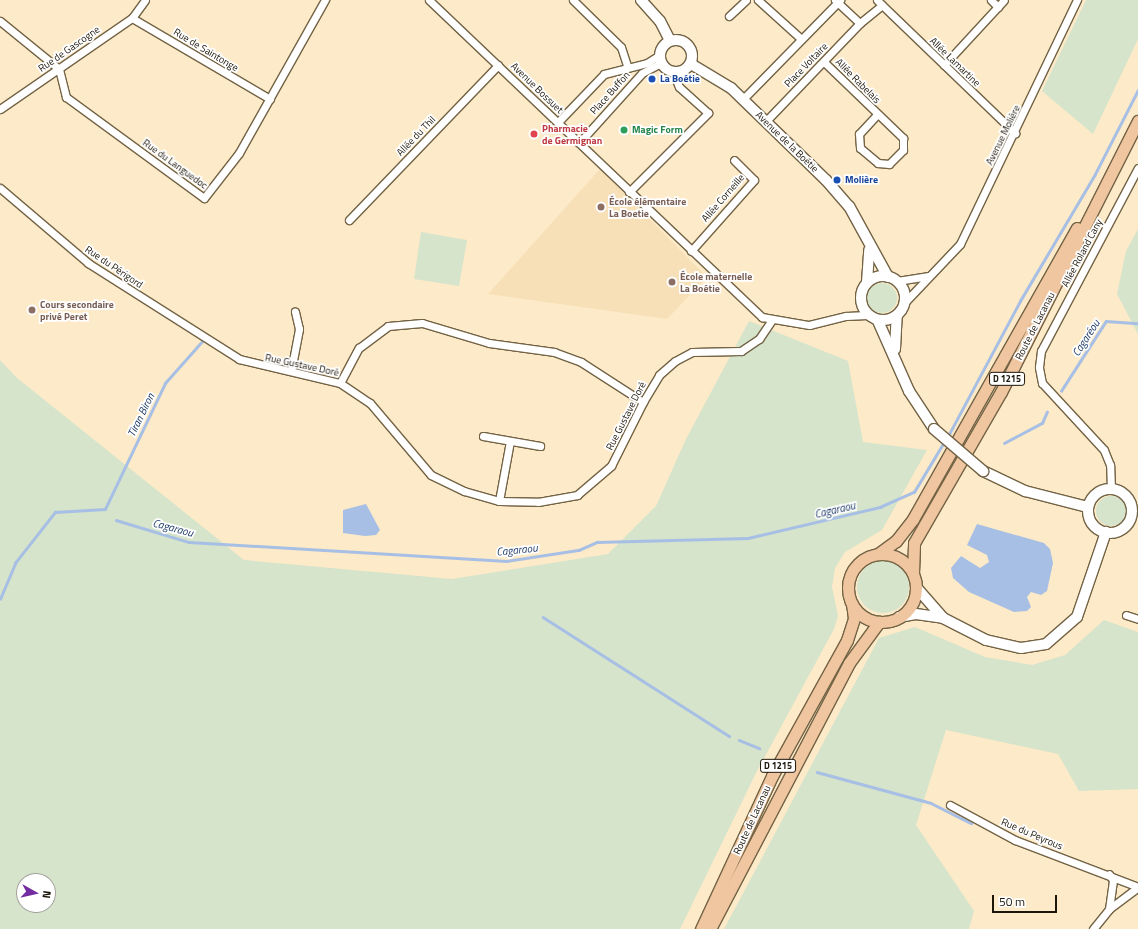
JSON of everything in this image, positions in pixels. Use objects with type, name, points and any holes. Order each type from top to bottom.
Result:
[{"type":"main road","points":[[641,0],[660,21],[670,41]]},
{"type":"main road","points":[[670,41],[681,41],[690,47],[690,64],[683,71],[673,73],[660,59],[670,41]]},
{"type":"main road","name":"Avenue de la Boétie","points":[[690,64],[717,77],[743,99],[831,185],[849,206],[866,238],[892,279]]},
{"type":"main road","name":"Route de Lacanau","points":[[913,573],[914,543],[1001,392],[1105,183],[1138,121]]},
{"type":"main road","name":"Route de Lacanau","points":[[878,554],[896,541],[913,519],[1032,302],[1105,183]]},
{"type":"main road","name":"Avenue de la Boétie","points":[[866,238],[870,264],[867,282]]},
{"type":"main road","points":[[895,355],[897,316],[905,302],[904,290],[892,279],[867,282],[860,299],[867,315],[878,320],[897,316]]},
{"type":"main road","points":[[878,320],[895,355],[909,391],[934,429],[959,454],[983,471],[1026,491],[1088,507]]},
{"type":"main road","points":[[1111,489],[1128,498],[1135,513],[1124,528],[1106,532],[1094,526],[1088,507],[1098,492],[1111,489]]},
{"type":"main road","points":[[899,617],[913,601],[916,587],[913,573],[900,558],[878,554],[863,560],[852,572],[848,583],[852,604],[859,613],[879,622],[916,614],[943,618],[1003,646],[1021,648],[1046,644],[1066,630],[1085,603],[1106,532]]},
{"type":"main road","points":[[916,587],[943,618]]},
{"type":"main road","name":"Route de Lacanau","points":[[701,929],[772,776],[847,640],[854,618],[852,604]]},
{"type":"main road","name":"Route de Lacanau","points":[[710,929],[849,663],[879,622]]},
{"type":"street","name":"Rue de Gascogne","points":[[0,110],[132,18],[145,0]]},
{"type":"street","name":"Rue du Languedoc","points":[[59,69],[66,97],[204,198],[239,153],[325,0]]},
{"type":"street","name":"Avenue Bossuet","points":[[429,0],[691,251],[762,317],[771,321]]},
{"type":"street","points":[[573,0],[621,47],[627,66]]},
{"type":"street","points":[[729,16],[746,0]]},
{"type":"street","points":[[758,0],[800,38]]},
{"type":"street","points":[[991,0],[998,7]]},
{"type":"street","points":[[944,65],[1004,0]]},
{"type":"street","name":"Avenue Molière","points":[[905,302],[936,272],[960,244],[1078,0]]},
{"type":"street","points":[[743,99],[837,1],[860,23]]},
{"type":"street","name":"Allée Lamartine","points":[[880,2],[1014,133]]},
{"type":"street","name":"Place Voltaire","points":[[766,121],[880,2]]},
{"type":"street","name":"Rue de Saintonge","points":[[132,18],[270,99]]},
{"type":"street","points":[[0,21],[59,69]]},
{"type":"street","name":"Place Buffon","points":[[558,122],[604,74],[627,66],[647,63],[660,59]]},
{"type":"street","name":"Place Buffon","points":[[579,143],[642,73],[660,59]]},
{"type":"street","name":"Allée Rabelais","points":[[824,62],[877,115],[903,138],[903,150],[889,164],[878,163],[860,148],[859,134],[877,115]]},
{"type":"street","name":"Allée du Thil","points":[[349,220],[498,65]]},
{"type":"street","points":[[629,192],[708,113],[679,87],[673,73]]},
{"type":"street","name":"Allée Corneille","points":[[691,251],[754,180],[734,160]]},
{"type":"street","name":"Allée Roland Cany","points":[[1111,489],[1110,465],[1104,450],[1042,383],[1039,367],[1041,351],[1138,168]]},
{"type":"street","name":"Rue du Périgord","points":[[0,188],[88,263],[206,338]]},
{"type":"street","name":"Avenue Molière","points":[[892,279],[913,281],[936,272]]},
{"type":"street","points":[[291,371],[299,328],[296,311]]},
{"type":"street","points":[[771,321],[809,325],[846,316],[867,315]]},
{"type":"street","name":"Rue Gustave Doré","points":[[206,338],[239,359],[258,366],[291,371],[340,383],[370,403],[431,475],[464,492],[499,501],[538,502],[577,495],[612,466],[643,402],[659,375],[675,361],[692,352],[741,351],[759,339],[771,321]]},
{"type":"street","points":[[340,383],[359,348],[388,326],[422,323],[489,343],[554,352],[581,362],[643,402]]},
{"type":"street","points":[[483,436],[540,446]]},
{"type":"street","points":[[499,501],[510,441]]},
{"type":"street","points":[[1126,615],[1138,619]]},
{"type":"street","name":"Rue du Peyrous","points":[[950,806],[1015,840],[1109,874],[1138,887]]},
{"type":"street","points":[[1109,874],[1113,880],[1109,909]]},
{"type":"street","points":[[1093,929],[1109,909],[1138,887]]},
{"type":"shaded area","name":"École élémentaire La Boetie","points":[[600,169],[707,277],[667,319],[488,294]]},
{"type":"green space","points":[[1086,0],[1138,0],[1138,39],[1093,134],[1042,91]]},
{"type":"green space","points":[[1138,229],[1138,334],[1117,294],[1126,251]]},
{"type":"green space","points":[[421,232],[467,240],[459,286],[414,279]]},
{"type":"green space","points":[[882,283],[888,284],[896,292],[896,304],[888,312],[882,313],[876,312],[868,304],[867,298],[868,292],[876,284]]},
{"type":"green space","points":[[749,321],[848,361],[863,442],[927,450],[882,530],[845,552],[835,568],[832,587],[838,616],[834,629],[756,773],[680,929],[0,929],[0,360],[17,378],[244,560],[452,579],[608,554],[656,506],[686,439]]},
{"type":"green space","points":[[1111,496],[1121,501],[1126,511],[1121,521],[1111,526],[1101,521],[1096,511],[1101,501]]},
{"type":"green space","points":[[883,561],[893,563],[901,569],[907,577],[909,587],[907,597],[901,605],[893,611],[883,613],[873,611],[865,605],[859,597],[857,587],[859,577],[865,569],[873,563]]},
{"type":"green space","points":[[1104,620],[1138,632],[1138,789],[1079,791],[1058,754],[946,730],[916,825],[974,911],[969,929],[724,929],[879,638],[915,627],[985,657],[1032,665],[1065,655]]},
{"type":"water","points":[[366,504],[380,530],[376,535],[365,536],[343,533],[343,510]]},
{"type":"water","points":[[977,524],[1044,543],[1050,549],[1053,563],[1047,591],[1041,595],[1031,592],[1027,597],[1031,607],[1027,611],[1014,612],[969,592],[953,578],[951,568],[961,556],[980,568],[989,562],[987,555],[967,545]]},
{"type":"waterway","points":[[948,436],[1020,301],[1095,174],[1138,90]]},
{"type":"waterway","name":"Cagaréou","points":[[1061,391],[1106,321],[1138,323]]},
{"type":"waterway","name":"Tiran Biron","points":[[0,599],[15,563],[55,512],[105,509],[165,383],[205,338]]},
{"type":"waterway","name":"Cagaréou","points":[[1004,443],[1042,423],[1047,412]]},
{"type":"waterway","name":"Cagaraou","points":[[116,520],[189,542],[506,561],[579,550],[597,542],[748,538],[880,507],[914,492],[944,442]]},
{"type":"waterway","points":[[543,617],[729,736]]},
{"type":"waterway","points":[[739,740],[759,748]]},
{"type":"waterway","points":[[817,772],[931,803],[971,823]]},
{"type":"place","name":"La Boétie","points":[[652,79]]},
{"type":"place","name":"Magic Form","points":[[624,130]]},
{"type":"place","name":"Pharmacie de Germignan","points":[[534,134]]},
{"type":"place","name":"Molière","points":[[837,180]]},
{"type":"place","name":"École élémentaire La Boetie","points":[[601,207]]},
{"type":"place","name":"École maternelle La Boétie","points":[[672,282]]},
{"type":"place","name":"Cours secondaire privé Peret","points":[[32,310]]}]
